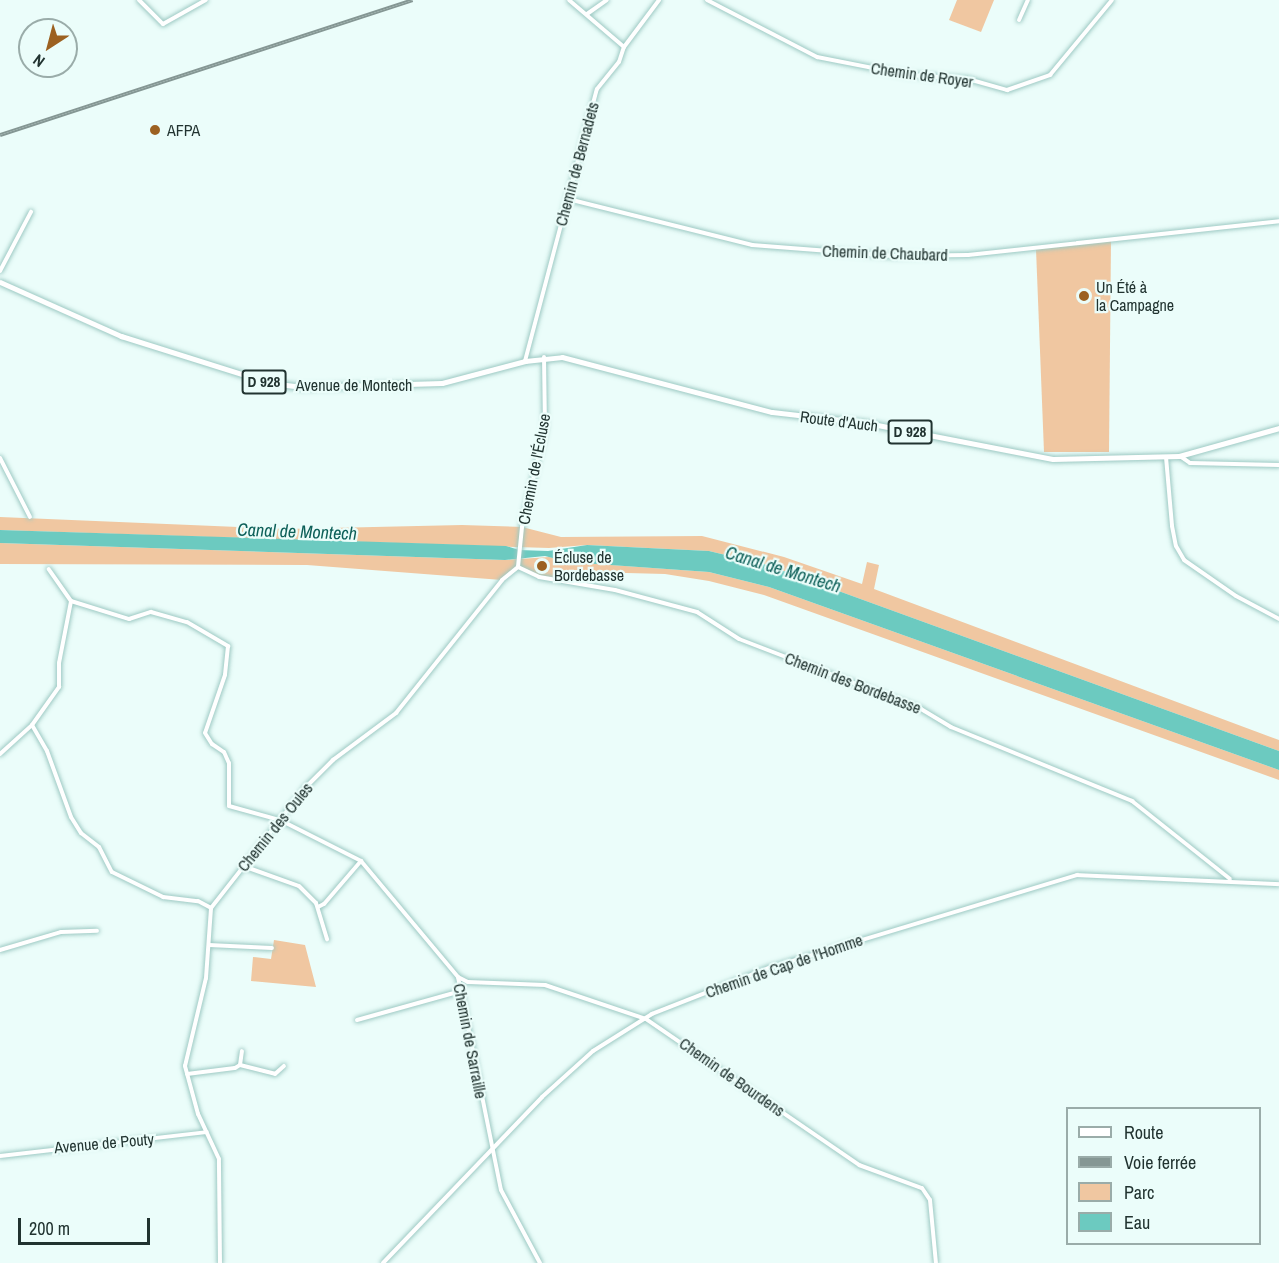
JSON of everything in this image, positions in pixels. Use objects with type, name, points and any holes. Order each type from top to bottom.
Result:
[{"type":"main road","name":"Avenue de Montech","points":[[0,282],[121,336],[270,383],[305,387],[442,383],[544,357]]},
{"type":"main road","name":"Route d'Auch","points":[[544,357],[562,357],[608,366],[772,412],[867,423],[1016,454],[1090,460],[1179,456],[1279,429]]},
{"type":"street","points":[[139,0],[160,23],[168,22],[206,0]]},
{"type":"street","points":[[569,0],[624,47],[659,0]]},
{"type":"street","points":[[587,14],[607,0]]},
{"type":"street","name":"Chemin de Royer","points":[[707,0],[817,57],[909,75],[968,79],[1007,90],[1050,75],[1112,0]]},
{"type":"street","points":[[1019,20],[1028,0]]},
{"type":"street","name":"Chemin de Bernadets","points":[[525,361],[597,89],[619,62],[624,47]]},
{"type":"street","name":"Chemin de Chaubard","points":[[568,199],[752,245],[894,256],[968,255],[1279,221]]},
{"type":"street","points":[[0,271],[31,212]]},
{"type":"street","name":"Chemin de l'Écluse","points":[[518,567],[545,428],[544,357]]},
{"type":"street","points":[[1179,456],[1190,463],[1279,465]]},
{"type":"street","points":[[1166,457],[1172,526],[1176,546],[1184,560],[1236,596],[1279,619]]},
{"type":"street","points":[[0,458],[30,517]]},
{"type":"street","name":"Chemin des Oules","points":[[211,908],[318,774],[402,707],[502,580],[518,567]]},
{"type":"street","name":"Chemin des Bordebasse","points":[[518,567],[539,578],[615,590],[697,612],[739,639],[921,709],[951,727],[1132,801],[1231,879]]},
{"type":"street","points":[[0,754],[32,725],[59,687],[59,663],[71,601],[50,569]]},
{"type":"street","name":"Chemin de Sarraille","points":[[71,601],[129,619],[151,612],[160,614],[187,622],[228,646],[225,675],[205,733],[224,752],[229,763],[229,806],[280,820],[361,861],[458,977],[490,1153],[501,1190],[540,1263]]},
{"type":"street","points":[[32,725],[47,751],[70,817],[81,833],[99,847],[112,872],[163,897],[198,901],[211,908],[206,978],[187,1047],[187,1074],[219,1159],[222,1180],[220,1263]]},
{"type":"street","points":[[318,906],[324,904],[361,861]]},
{"type":"street","points":[[243,866],[295,883],[318,906],[327,939]]},
{"type":"street","name":"Chemin de Cap de l'Homme","points":[[383,1263],[593,1051],[646,1019],[769,968],[1077,875],[1231,879],[1279,884]]},
{"type":"street","points":[[0,950],[61,932],[97,931]]},
{"type":"street","points":[[209,945],[272,948]]},
{"type":"street","name":"Chemin de Bourdens","points":[[458,977],[468,982],[512,981],[545,985],[646,1019],[859,1165],[922,1188],[930,1200],[936,1263]]},
{"type":"street","points":[[357,1020],[460,991]]},
{"type":"street","points":[[240,1065],[242,1051]]},
{"type":"street","points":[[187,1074],[232,1070],[240,1065],[274,1074],[284,1066]]},
{"type":"street","name":"Avenue de Pouty","points":[[0,1156],[207,1132]]},
{"type":"green space","points":[[957,0],[994,0],[981,32],[949,20]]},
{"type":"green space","points":[[1111,240],[1109,452],[1044,452],[1036,249]]},
{"type":"green space","points":[[0,517],[286,529],[462,525],[522,527],[561,537],[702,536],[784,557],[862,584],[867,562],[879,565],[874,589],[1279,740],[1279,751],[767,565],[709,551],[587,545],[549,548],[0,530]]},
{"type":"green space","points":[[0,543],[505,560],[549,557],[569,562],[709,572],[769,587],[1279,770],[1279,780],[764,595],[709,581],[665,574],[589,572],[579,583],[539,577],[518,567],[502,580],[307,565],[0,564]]},
{"type":"green space","points":[[274,940],[305,945],[316,987],[251,981],[253,957],[271,959]]},
{"type":"water","points":[[0,530],[506,546],[519,550],[548,551],[587,545],[709,551],[767,565],[1279,751],[1279,770],[769,587],[709,572],[568,562],[545,556],[505,560],[0,543]]},
{"type":"railway","points":[[0,135],[412,0]]},
{"type":"place","name":"AFPA","points":[[155,130]]},
{"type":"place","name":"Un Été à la Campagne","points":[[1084,296]]},
{"type":"place","name":"Écluse de Bordebasse","points":[[542,566]]},
{"type":"water label","name":"Canal de Montech","points":[[297,532]]},
{"type":"water label","name":"Canal de Montech","points":[[783,570]]}]
